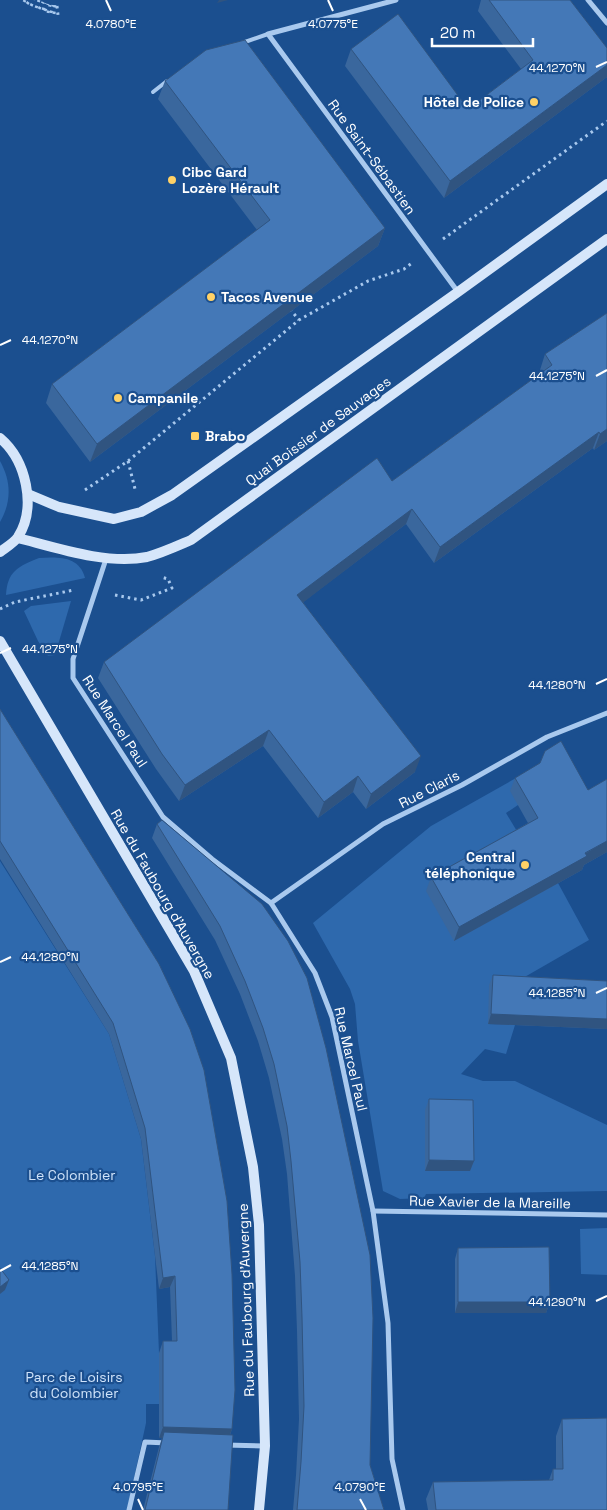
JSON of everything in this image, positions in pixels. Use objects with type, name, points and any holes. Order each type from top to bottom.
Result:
[{"type":"main road","points":[[28,494],[59,508],[114,519],[141,512],[172,495],[605,190]]},
{"type":"main road","name":"Quai Boissier de Sauvages","points":[[18,538],[106,559],[123,560],[148,556],[191,540],[607,239]]},
{"type":"main road","points":[[0,438],[18,462],[28,494],[28,512],[18,538],[0,552]]},
{"type":"main road","name":"Rue du Faubourg d'Auvergne","points":[[0,640],[194,971],[231,1058],[253,1167],[259,1225],[265,1446],[259,1510]]},
{"type":"street","points":[[268,34],[396,0]]},
{"type":"street","points":[[588,0],[607,23]]},
{"type":"street","name":"Rue Saint-Sébastien","points":[[268,34],[458,292]]},
{"type":"street","name":"Rue Marcel Paul","points":[[106,559],[73,659],[73,678],[163,817],[212,859],[271,903],[315,973],[332,1017],[373,1211],[388,1323],[392,1459],[403,1510]]},
{"type":"street","name":"Rue Claris","points":[[271,903],[383,824],[462,785],[547,737],[607,713]]},
{"type":"street","name":"Rue Xavier de la Mareille","points":[[373,1211],[607,1215]]},
{"type":"street","points":[[129,1510],[146,1442],[175,1443]]},
{"type":"street","points":[[215,1445],[265,1446]]},
{"type":"lane","points":[[232,46],[268,34]]},
{"type":"lane","points":[[153,92],[175,75]]},
{"type":"path","points":[[34,0],[45,11]]},
{"type":"path","points":[[45,11],[49,4]]},
{"type":"path","points":[[45,11],[49,4]]},
{"type":"path","points":[[45,11],[49,4]]},
{"type":"path","points":[[59,508],[128,461],[299,320],[368,281],[404,270],[427,251],[606,123]]},
{"type":"path","points":[[288,306],[299,320]]},
{"type":"green space","points":[[0,461],[4,469],[9,491],[7,506],[0,522]]},
{"type":"green space","points":[[39,558],[67,559],[78,565],[85,578],[6,595],[11,575],[20,567]]},
{"type":"green space","points":[[71,601],[55,655],[48,656],[38,641],[24,611],[31,606]]},
{"type":"green space","points":[[539,765],[518,805],[506,813],[521,838],[558,883],[589,940],[509,986],[488,1024],[515,1025],[506,1054],[485,1049],[461,1074],[483,1081],[515,1081],[607,1125],[607,1191],[426,1194],[424,1198],[400,1199],[383,1191],[358,1041],[355,1004],[350,989],[313,923],[431,826]]},
{"type":"green space","points":[[0,861],[109,1034],[141,1139],[155,1256],[159,1404],[146,1404],[146,1423],[127,1510],[0,1510]]},
{"type":"green space","points":[[607,1228],[607,1275],[581,1274],[580,1229]]},
{"type":"building","name":"Hôtel de Police","points":[[489,0],[570,0],[607,48],[607,65],[450,181],[351,49],[398,14],[468,109],[533,60]]},
{"type":"building","points":[[245,40],[385,228],[97,444],[52,384],[270,220],[165,81],[206,50]]},
{"type":"building","points":[[607,313],[607,429],[600,434],[599,432],[440,547],[412,509],[297,595],[421,756],[371,794],[358,776],[324,802],[269,730],[185,785],[162,754],[104,662],[377,458],[392,481],[552,365],[545,354]]},
{"type":"building","points":[[0,709],[159,964],[190,1029],[204,1070],[227,1201],[232,1274],[235,1390],[232,1429],[163,1427],[163,1341],[177,1341],[175,1276],[163,1278],[145,1128],[113,1023],[0,841]]},
{"type":"building","name":"Central téléphonique","points":[[561,741],[588,790],[607,779],[607,841],[585,853],[587,856],[459,927],[431,877],[538,818],[515,778],[540,763],[545,751]]},
{"type":"building","points":[[162,820],[262,904],[288,941],[307,978],[326,1048],[370,1255],[373,1318],[370,1465],[384,1510],[297,1510],[304,1406],[302,1317],[300,1262],[287,1126],[274,1064],[245,981],[220,926],[157,824]]},
{"type":"building","points":[[493,975],[607,981],[607,1019],[491,1014]]},
{"type":"building","points":[[429,1099],[473,1100],[474,1161],[429,1160]]},
{"type":"building","points":[[549,1247],[550,1302],[458,1302],[458,1248]]},
{"type":"building","points":[[0,1268],[9,1280],[0,1287]]},
{"type":"building","points":[[607,1418],[607,1510],[436,1510],[433,1482],[553,1480],[553,1469],[563,1469],[562,1419]]},
{"type":"building","points":[[164,1432],[233,1435],[228,1510],[145,1510]]},
{"type":"place","name":"Hôtel de Police","points":[[534,102]]},
{"type":"place","name":"Cibc Gard Lozère Hérault","points":[[172,180]]},
{"type":"place","name":"Tacos Avenue","points":[[211,297]]},
{"type":"place","name":"Campanile","points":[[118,398]]},
{"type":"place","name":"Brabo","points":[[195,436]]},
{"type":"place","name":"Central téléphonique","points":[[525,865]]},
{"type":"park label","name":"Le Colombier","points":[[72,1175]]},
{"type":"park label","name":"Parc de Loisirs du Colombier","points":[[74,1385]]}]
